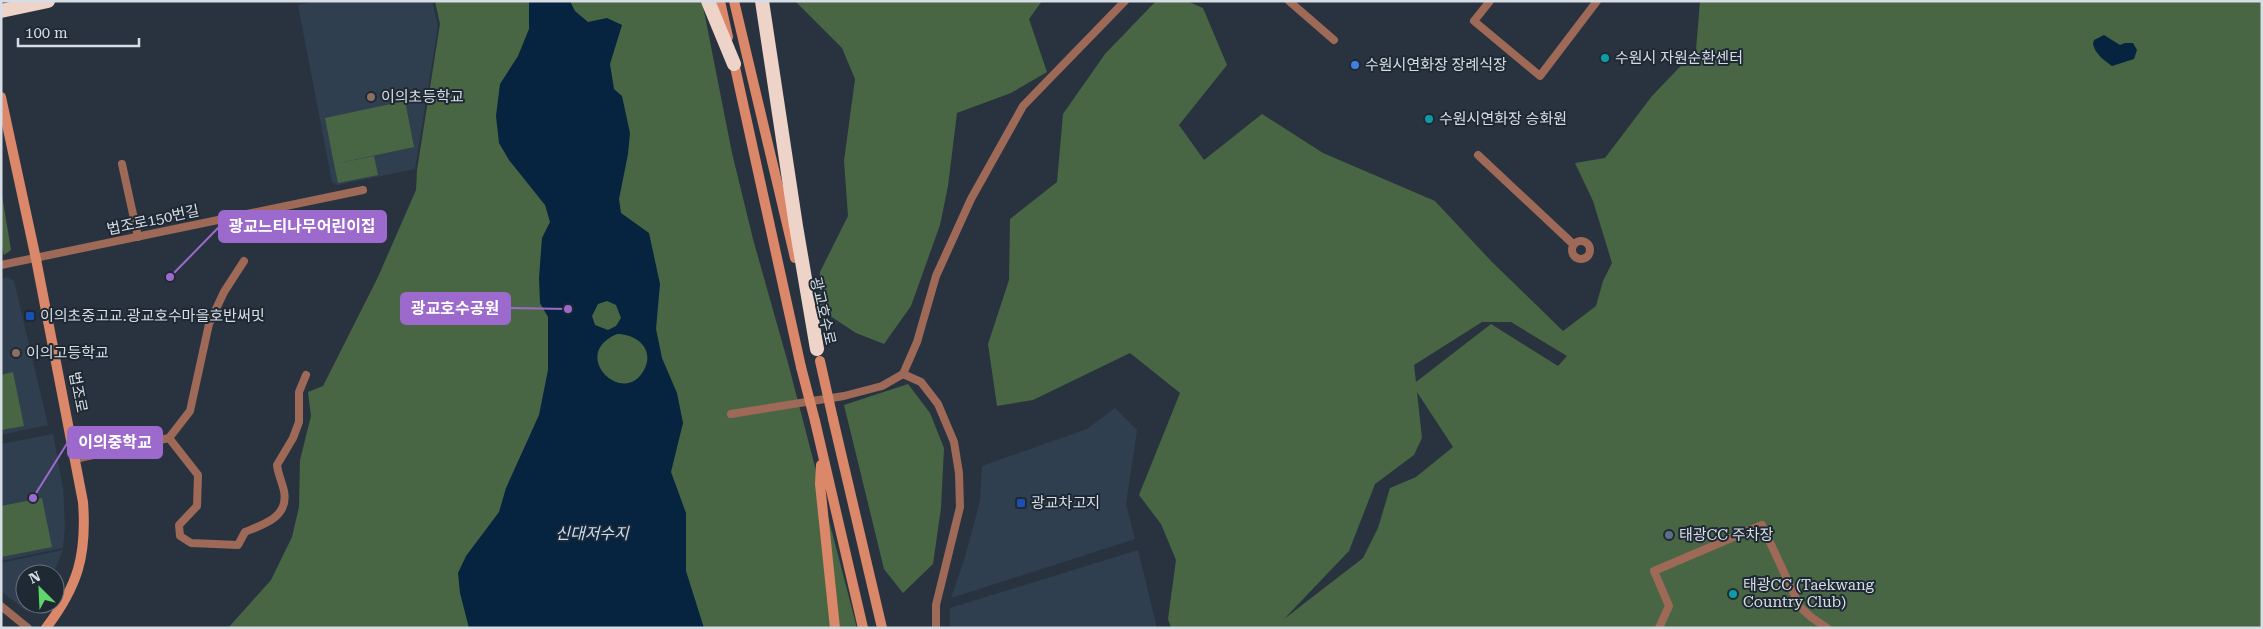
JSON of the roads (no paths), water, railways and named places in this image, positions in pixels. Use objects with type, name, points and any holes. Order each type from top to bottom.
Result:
[{"type":"highway","points":[[1,11],[48,1]]},
{"type":"highway","points":[[708,1],[734,64]]},
{"type":"highway","points":[[763,6],[796,226],[818,355]]},
{"type":"main road","points":[[720,1],[801,366],[863,628]]},
{"type":"main road","name":"광교호수로","points":[[734,1],[882,628]]},
{"type":"main road","name":"법조로","points":[[1,97],[36,259],[75,459],[84,518],[80,568],[74,584],[46,628]]},
{"type":"main road","points":[[821,448],[820,484],[835,628]]},
{"type":"street","points":[[731,414],[844,396],[882,386],[903,374],[917,342],[936,276],[971,199],[1023,106],[1125,1]]},
{"type":"street","points":[[1289,1],[1334,40]]},
{"type":"street","points":[[1490,1],[1474,21],[1540,76],[1597,1]]},
{"type":"street","points":[[1478,155],[1573,244]]},
{"type":"street","points":[[122,164],[138,238]]},
{"type":"street","name":"법조로150번길","points":[[1,265],[363,190]]},
{"type":"street","points":[[75,459],[169,438],[190,411],[209,324],[224,292],[244,261]]},
{"type":"street","points":[[903,374],[921,382],[938,404],[954,442],[959,473],[960,507],[936,605],[936,628]]},
{"type":"street","points":[[169,438],[198,475],[197,506],[180,525],[180,536],[191,543],[238,545],[245,532],[273,520],[284,507],[284,492],[277,465],[293,438],[299,422],[299,392],[306,375]]},
{"type":"street","points":[[1659,628],[1669,606],[1654,571],[1762,525],[1800,607],[1827,628]]},
{"type":"street","points":[[1,606],[28,628]]},
{"type":"water","name":"신대저수지","points":[[529,1],[570,1],[575,11],[588,22],[607,18],[622,25],[610,64],[614,89],[622,96],[630,133],[619,199],[621,213],[649,233],[660,284],[656,329],[662,358],[677,393],[683,423],[671,472],[686,513],[686,571],[704,628],[469,628],[460,593],[458,573],[466,556],[499,512],[506,488],[539,415],[548,370],[548,317],[540,303],[539,278],[542,238],[550,222],[545,205],[509,160],[499,143],[496,116],[500,84],[518,56],[529,29]],"holes":[[[607,301],[616,305],[621,318],[616,326],[608,330],[595,325],[592,316],[598,304]],[[617,334],[637,339],[645,348],[647,354],[645,368],[636,379],[626,383],[615,381],[605,375],[599,365],[598,354],[603,343]]]},
{"type":"water","points":[[2104,35],[2120,45],[2133,43],[2137,50],[2134,59],[2112,66],[2106,62],[2098,54],[2093,44],[2094,40]]},
{"type":"place","name":"수원시 자원순환센터","points":[[1605,58]]},
{"type":"place","name":"수원시연화장 장례식장","points":[[1355,65]]},
{"type":"place","name":"이의초등학교","points":[[371,97]]},
{"type":"place","name":"수원시연화장 승화원","points":[[1429,119]]},
{"type":"place","name":"광교느티나무어린이집","points":[[170,277]]},
{"type":"place","name":"광교호수공원","points":[[568,309]]},
{"type":"place","name":"이의초중고교.광교호수마을호반써밋","points":[[30,316]]},
{"type":"place","name":"이의고등학교","points":[[16,353]]},
{"type":"place","name":"이의중학교","points":[[33,498]]},
{"type":"place","name":"광교차고지","points":[[1021,503]]},
{"type":"place","name":"태광CC 주차장","points":[[1669,535]]},
{"type":"place","name":"태광CC (Taekwang Country Club)","points":[[1733,594]]}]
